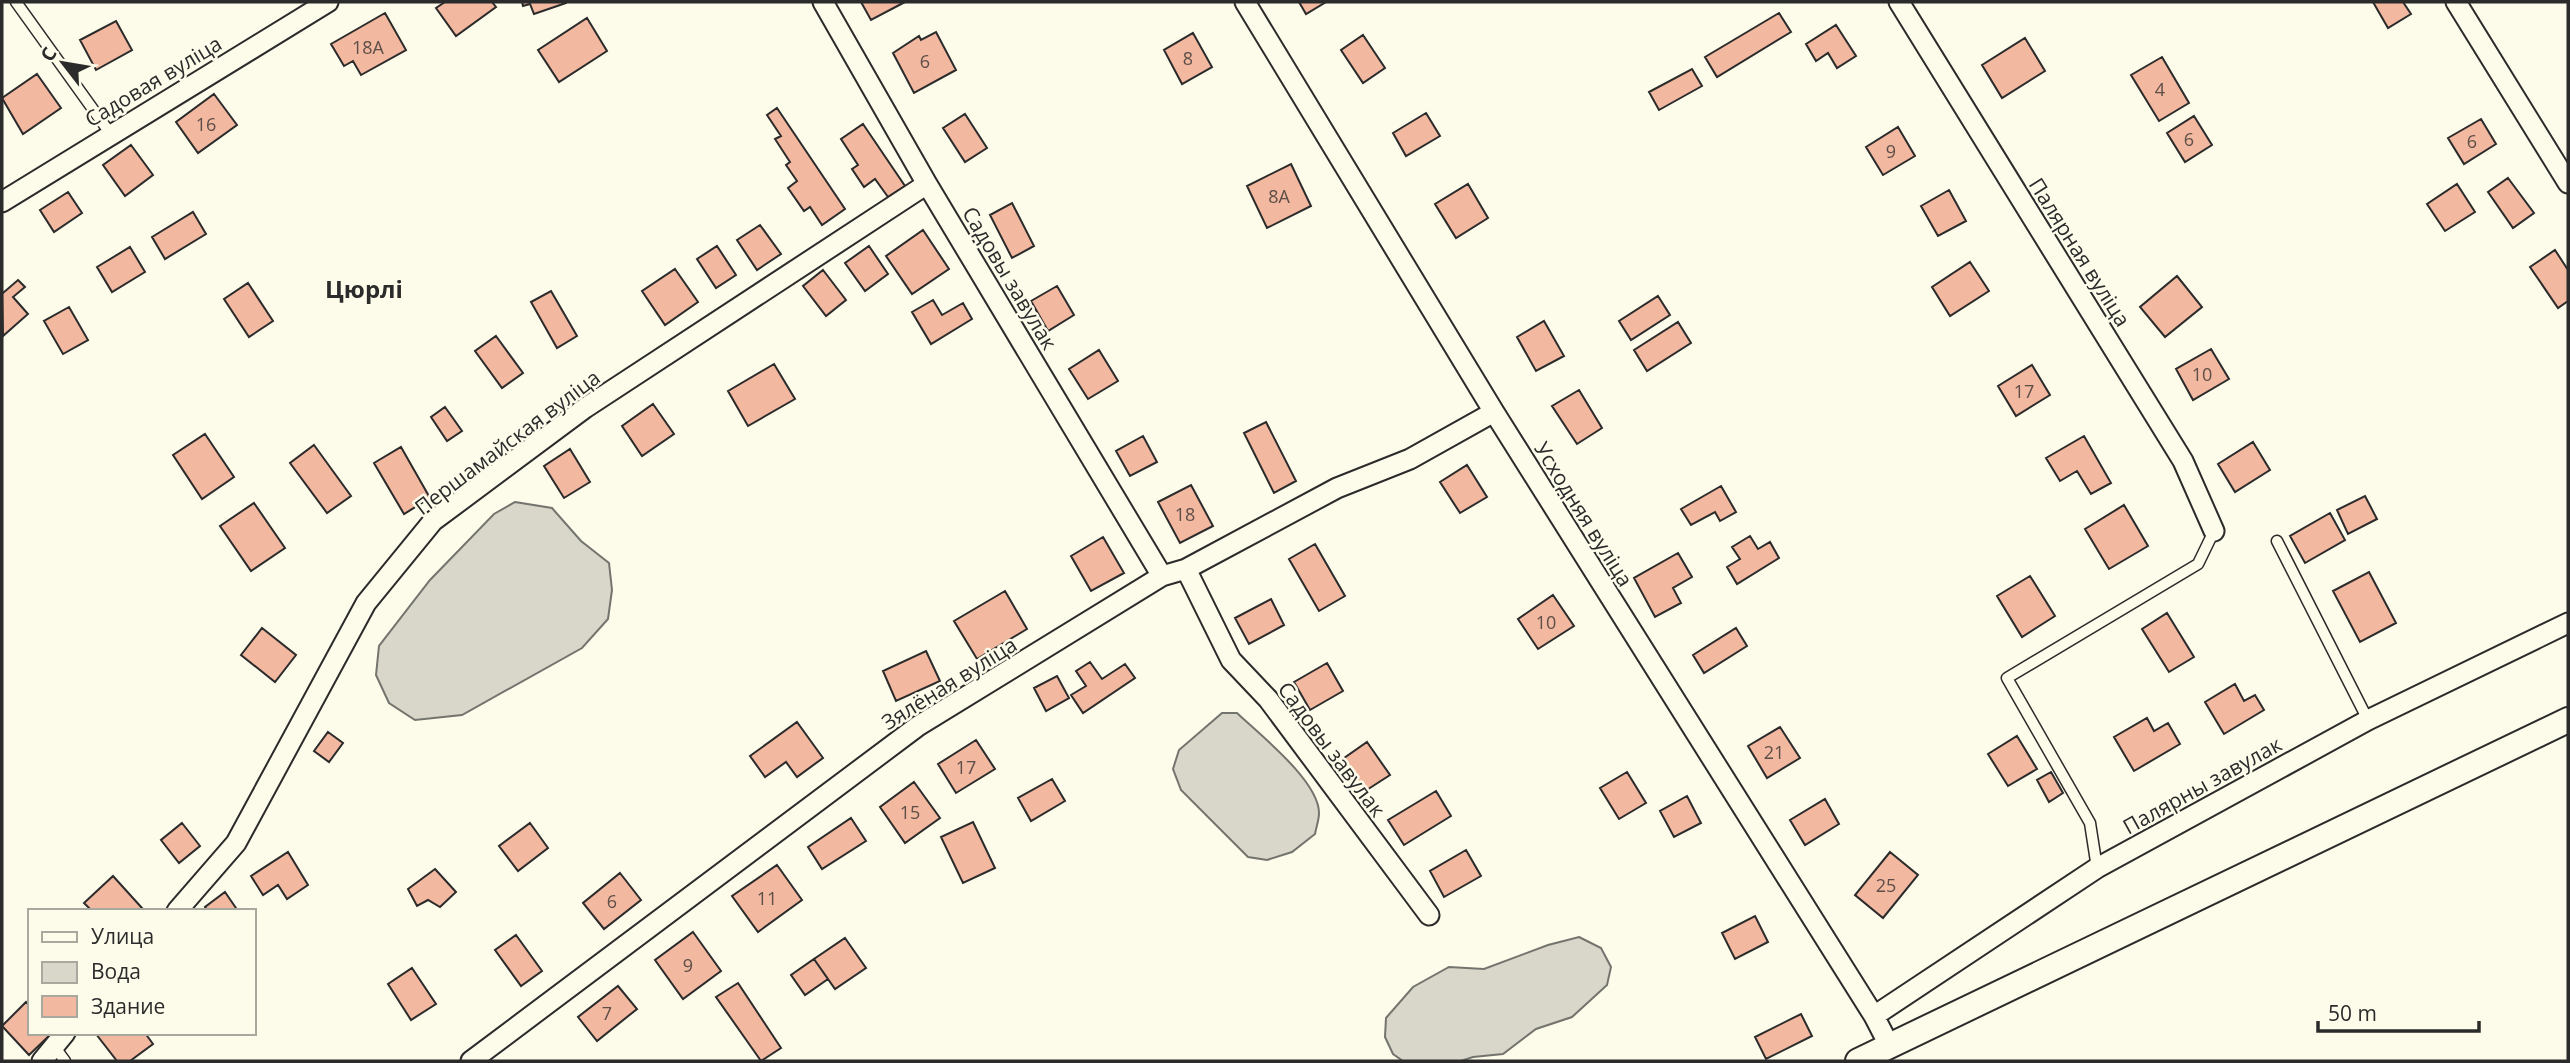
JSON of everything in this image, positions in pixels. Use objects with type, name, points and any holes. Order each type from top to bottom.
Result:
[{"type":"street","name":"Садовая вуліца","points":[[2,202],[110,132],[328,2]]},
{"type":"street","name":"Садовы завулак","points":[[823,2],[927,184],[1162,576]]},
{"type":"street","name":"Усходняя вуліца","points":[[1245,2],[1494,412],[1874,1016],[1890,1046]]},
{"type":"street","name":"Палярная вуліца","points":[[1899,2],[2183,461],[2214,531]]},
{"type":"street","points":[[2456,2],[2568,183]]},
{"type":"street","name":"Першамайская вуліца","points":[[179,909],[236,843],[366,603],[433,521],[585,408],[927,184]]},
{"type":"street","name":"Зялёная вуліца","points":[[471,1061],[918,726],[1162,576],[1186,569],[1336,488],[1410,459],[1494,412]]},
{"type":"street","name":"Садовы завулак","points":[[1186,569],[1231,660],[1268,699],[1429,915]]},
{"type":"street","name":"Палярны завулак","points":[[1874,1016],[2097,868],[2368,720],[2568,623]]},
{"type":"street","points":[[1858,1061],[2568,720]]},
{"type":"lane","points":[[16,2],[110,132]]},
{"type":"lane","points":[[2097,868],[2090,823],[2007,678],[2198,564],[2214,531]]},
{"type":"lane","points":[[2277,541],[2368,720]]},
{"type":"water","points":[[515,502],[552,508],[581,541],[609,563],[612,590],[608,619],[582,648],[462,715],[415,720],[389,703],[376,675],[379,646],[430,580],[494,514]]},
{"type":"water","points":[[1222,713],[1237,713],[1273,745],[1299,773],[1316,800],[1319,813],[1315,834],[1292,852],[1267,860],[1248,857],[1181,790],[1173,769],[1179,750]]},
{"type":"water","points":[[1579,937],[1601,948],[1611,967],[1607,985],[1572,1017],[1536,1029],[1503,1054],[1461,1061],[1403,1061],[1393,1054],[1385,1037],[1386,1018],[1413,987],[1449,967],[1484,969],[1548,945]]},
{"type":"building","points":[[445,2],[492,2],[496,7],[456,36],[436,8]]},
{"type":"building","points":[[522,2],[566,3],[534,14],[530,4],[523,6]]},
{"type":"building","points":[[861,2],[905,2],[871,20]]},
{"type":"building","points":[[1299,2],[1326,2],[1306,14]]},
{"type":"building","points":[[2373,2],[2403,2],[2411,14],[2388,28]]},
{"type":"building","points":[[385,13],[406,50],[361,75],[353,61],[344,66],[331,44]]},
{"type":"building","points":[[1779,13],[1791,32],[1717,77],[1705,57]]},
{"type":"building","points":[[587,18],[607,51],[559,82],[538,50]]},
{"type":"building","points":[[116,21],[132,50],[96,70],[80,40]]},
{"type":"building","points":[[1836,25],[1856,56],[1837,68],[1828,53],[1816,61],[1806,44]]},
{"type":"building","points":[[936,32],[956,70],[914,93],[893,53],[919,36],[921,40]]},
{"type":"building","points":[[1193,33],[1212,67],[1182,84],[1164,50]]},
{"type":"building","points":[[1363,35],[1385,68],[1363,83],[1341,50]]},
{"type":"building","points":[[2025,38],[2045,71],[2002,98],[1982,65]]},
{"type":"building","points":[[2162,57],[2189,103],[2159,121],[2131,75]]},
{"type":"building","points":[[1692,69],[1702,86],[1659,110],[1649,92]]},
{"type":"building","points":[[37,74],[61,108],[23,134],[2,98]]},
{"type":"building","points":[[214,94],[237,125],[198,153],[176,122]]},
{"type":"building","points":[[777,108],[845,209],[822,225],[810,207],[804,211],[788,188],[797,181],[786,165],[790,162],[775,139],[781,136],[767,115]]},
{"type":"building","points":[[1426,113],[1440,136],[1406,156],[1393,133]]},
{"type":"building","points":[[965,114],[987,148],[965,162],[943,128]]},
{"type":"building","points":[[2194,116],[2212,145],[2185,162],[2167,133]]},
{"type":"building","points":[[2481,119],[2496,144],[2464,164],[2448,138]]},
{"type":"building","points":[[863,124],[905,186],[888,197],[875,179],[864,187],[852,169],[858,165],[841,139]]},
{"type":"building","points":[[1898,127],[1915,156],[1883,175],[1866,147]]},
{"type":"building","points":[[131,145],[153,175],[125,196],[103,165]]},
{"type":"building","points":[[1291,164],[1311,206],[1267,228],[1247,186]]},
{"type":"building","points":[[2508,178],[2534,213],[2513,228],[2488,192]]},
{"type":"building","points":[[1468,184],[1488,218],[1456,238],[1435,204]]},
{"type":"building","points":[[2457,184],[2475,212],[2445,231],[2427,204]]},
{"type":"building","points":[[1949,190],[1966,221],[1938,236],[1921,206]]},
{"type":"building","points":[[68,192],[82,213],[54,232],[40,210]]},
{"type":"building","points":[[1012,203],[1034,246],[1012,258],[990,215]]},
{"type":"building","points":[[193,212],[206,234],[165,259],[152,237]]},
{"type":"building","points":[[760,225],[781,254],[757,270],[737,240]]},
{"type":"building","points":[[923,230],[949,269],[912,294],[886,256]]},
{"type":"building","points":[[717,246],[736,275],[716,288],[697,259]]},
{"type":"building","points":[[869,246],[888,274],[865,291],[845,263]]},
{"type":"building","points":[[130,247],[145,272],[112,292],[97,267]]},
{"type":"building","points":[[2555,250],[2568,270],[2568,301],[2558,308],[2530,267]]},
{"type":"building","points":[[1970,262],[1989,291],[1950,316],[1932,287]]},
{"type":"building","points":[[675,269],[698,302],[665,325],[642,291]]},
{"type":"building","points":[[823,270],[846,300],[826,316],[803,286]]},
{"type":"building","points":[[2177,276],[2202,307],[2165,337],[2140,307]]},
{"type":"building","points":[[18,280],[25,287],[13,297],[28,314],[3,336],[2,291],[3,293]]},
{"type":"building","points":[[248,283],[273,321],[249,337],[224,299]]},
{"type":"building","points":[[1057,286],[1074,315],[1048,331],[1031,301]]},
{"type":"building","points":[[551,291],[577,336],[557,348],[531,302]]},
{"type":"building","points":[[1658,296],[1670,315],[1631,340],[1619,321]]},
{"type":"building","points":[[933,300],[942,315],[963,303],[972,319],[931,344],[912,312]]},
{"type":"building","points":[[69,307],[88,340],[63,354],[44,321]]},
{"type":"building","points":[[1544,321],[1564,356],[1536,371],[1517,337]]},
{"type":"building","points":[[1678,322],[1691,343],[1647,371],[1634,350]]},
{"type":"building","points":[[496,336],[523,373],[502,388],[475,351]]},
{"type":"building","points":[[2211,349],[2229,379],[2193,400],[2176,369]]},
{"type":"building","points":[[1099,350],[1118,381],[1088,399],[1069,369]]},
{"type":"building","points":[[774,364],[795,399],[748,426],[728,391]]},
{"type":"building","points":[[2032,365],[2050,395],[2016,416],[1998,386]]},
{"type":"building","points":[[1579,390],[1602,428],[1577,444],[1552,406]]},
{"type":"building","points":[[653,404],[674,434],[642,456],[622,426]]},
{"type":"building","points":[[445,407],[462,431],[447,441],[431,417]]},
{"type":"building","points":[[1266,422],[1296,481],[1274,493],[1244,433]]},
{"type":"building","points":[[205,434],[234,477],[202,499],[173,455]]},
{"type":"building","points":[[1143,436],[1157,462],[1130,476],[1116,451]]},
{"type":"building","points":[[2084,436],[2111,483],[2091,494],[2077,471],[2060,481],[2046,458]]},
{"type":"building","points":[[2253,442],[2270,470],[2235,492],[2218,464]]},
{"type":"building","points":[[314,445],[351,496],[327,513],[290,463]]},
{"type":"building","points":[[401,447],[430,498],[404,514],[374,463]]},
{"type":"building","points":[[570,449],[590,482],[564,498],[544,466]]},
{"type":"building","points":[[1467,465],[1487,497],[1460,513],[1440,482]]},
{"type":"building","points":[[1191,485],[1213,526],[1180,543],[1158,502]]},
{"type":"building","points":[[1721,486],[1736,512],[1720,521],[1715,512],[1691,525],[1681,509]]},
{"type":"building","points":[[2365,496],[2377,519],[2348,534],[2337,510]]},
{"type":"building","points":[[254,503],[285,548],[251,571],[220,526]]},
{"type":"building","points":[[2124,505],[2148,546],[2109,569],[2085,529]]},
{"type":"building","points":[[2330,513],[2345,540],[2305,563],[2290,536]]},
{"type":"building","points":[[1750,536],[1758,549],[1770,542],[1779,558],[1737,584],[1727,567],[1740,559],[1732,547]]},
{"type":"building","points":[[1103,537],[1124,573],[1091,591],[1071,556]]},
{"type":"building","points":[[1315,544],[1345,596],[1319,611],[1289,559]]},
{"type":"building","points":[[1678,553],[1692,577],[1673,588],[1681,603],[1655,617],[1634,578]]},
{"type":"building","points":[[2369,572],[2396,623],[2360,642],[2333,591]]},
{"type":"building","points":[[2030,576],[2055,616],[2022,637],[1997,596]]},
{"type":"building","points":[[1005,591],[1027,629],[977,659],[954,621]]},
{"type":"building","points":[[1553,595],[1574,626],[1538,649],[1518,619]]},
{"type":"building","points":[[1271,599],[1284,625],[1249,644],[1235,618]]},
{"type":"building","points":[[2167,613],[2194,657],[2169,672],[2142,629]]},
{"type":"building","points":[[262,628],[296,655],[275,682],[241,655]]},
{"type":"building","points":[[1736,628],[1747,646],[1704,673],[1693,655]]},
{"type":"building","points":[[926,651],[940,681],[896,701],[883,671]]},
{"type":"building","points":[[1090,662],[1102,679],[1125,664],[1135,678],[1083,713],[1071,695],[1086,686],[1076,671]]},
{"type":"building","points":[[1327,663],[1343,691],[1310,710],[1294,682]]},
{"type":"building","points":[[1057,676],[1069,698],[1046,711],[1034,688]]},
{"type":"building","points":[[2235,684],[2244,701],[2255,695],[2264,710],[2224,734],[2205,702]]},
{"type":"building","points":[[2147,718],[2154,731],[2168,723],[2180,744],[2134,771],[2114,737]]},
{"type":"building","points":[[797,722],[823,758],[797,777],[786,762],[765,777],[750,756]]},
{"type":"building","points":[[1780,727],[1800,758],[1767,778],[1748,746]]},
{"type":"building","points":[[328,732],[343,743],[329,762],[314,751]]},
{"type":"building","points":[[2017,736],[2037,769],[2008,786],[1988,754]]},
{"type":"building","points":[[976,740],[995,769],[956,793],[938,764]]},
{"type":"building","points":[[1367,742],[1390,775],[1359,795],[1337,763]]},
{"type":"building","points":[[1627,772],[1646,803],[1619,819],[1600,788]]},
{"type":"building","points":[[2051,772],[2063,793],[2049,802],[2037,780]]},
{"type":"building","points":[[1052,779],[1065,801],[1031,821],[1018,798]]},
{"type":"building","points":[[914,782],[940,818],[905,843],[880,807]]},
{"type":"building","points":[[1436,791],[1451,816],[1404,845],[1388,820]]},
{"type":"building","points":[[1687,796],[1701,823],[1674,837],[1660,811]]},
{"type":"building","points":[[1825,799],[1839,824],[1805,845],[1790,820]]},
{"type":"building","points":[[851,818],[866,841],[822,869],[808,847]]},
{"type":"building","points":[[973,822],[995,868],[963,883],[941,837]]},
{"type":"building","points":[[182,823],[200,846],[179,863],[161,840]]},
{"type":"building","points":[[530,823],[548,848],[518,871],[499,846]]},
{"type":"building","points":[[1466,850],[1481,876],[1444,897],[1430,871]]},
{"type":"building","points":[[288,852],[308,885],[287,899],[278,885],[263,895],[251,876]]},
{"type":"building","points":[[1890,852],[1918,875],[1883,918],[1855,895]]},
{"type":"building","points":[[777,865],[802,900],[758,932],[732,896]]},
{"type":"building","points":[[435,869],[456,892],[440,907],[428,900],[417,906],[408,889]]},
{"type":"building","points":[[620,873],[641,900],[604,929],[583,903]]},
{"type":"building","points":[[113,876],[142,908],[90,909],[84,903]]},
{"type":"building","points":[[225,892],[237,909],[206,909],[205,907]]},
{"type":"building","points":[[1755,916],[1768,942],[1735,959],[1722,933]]},
{"type":"building","points":[[693,932],[721,971],[683,999],[655,960]]},
{"type":"building","points":[[516,935],[542,971],[521,986],[495,950]]},
{"type":"building","points":[[845,938],[866,968],[835,989],[814,959]]},
{"type":"building","points":[[814,959],[828,979],[805,995],[791,975]]},
{"type":"building","points":[[412,968],[436,1004],[411,1020],[388,984]]},
{"type":"building","points":[[738,983],[781,1048],[761,1061],[716,997]]},
{"type":"building","points":[[618,986],[637,1009],[597,1041],[578,1017]]},
{"type":"building","points":[[26,1002],[28,1035],[50,1035],[29,1055],[2,1026]]},
{"type":"building","points":[[1801,1014],[1812,1036],[1766,1059],[1755,1037]]},
{"type":"building","points":[[97,1035],[146,1035],[153,1044],[130,1061],[117,1061]]},
{"type":"district","name":"Цюрлі","points":[[364,288]]}]
